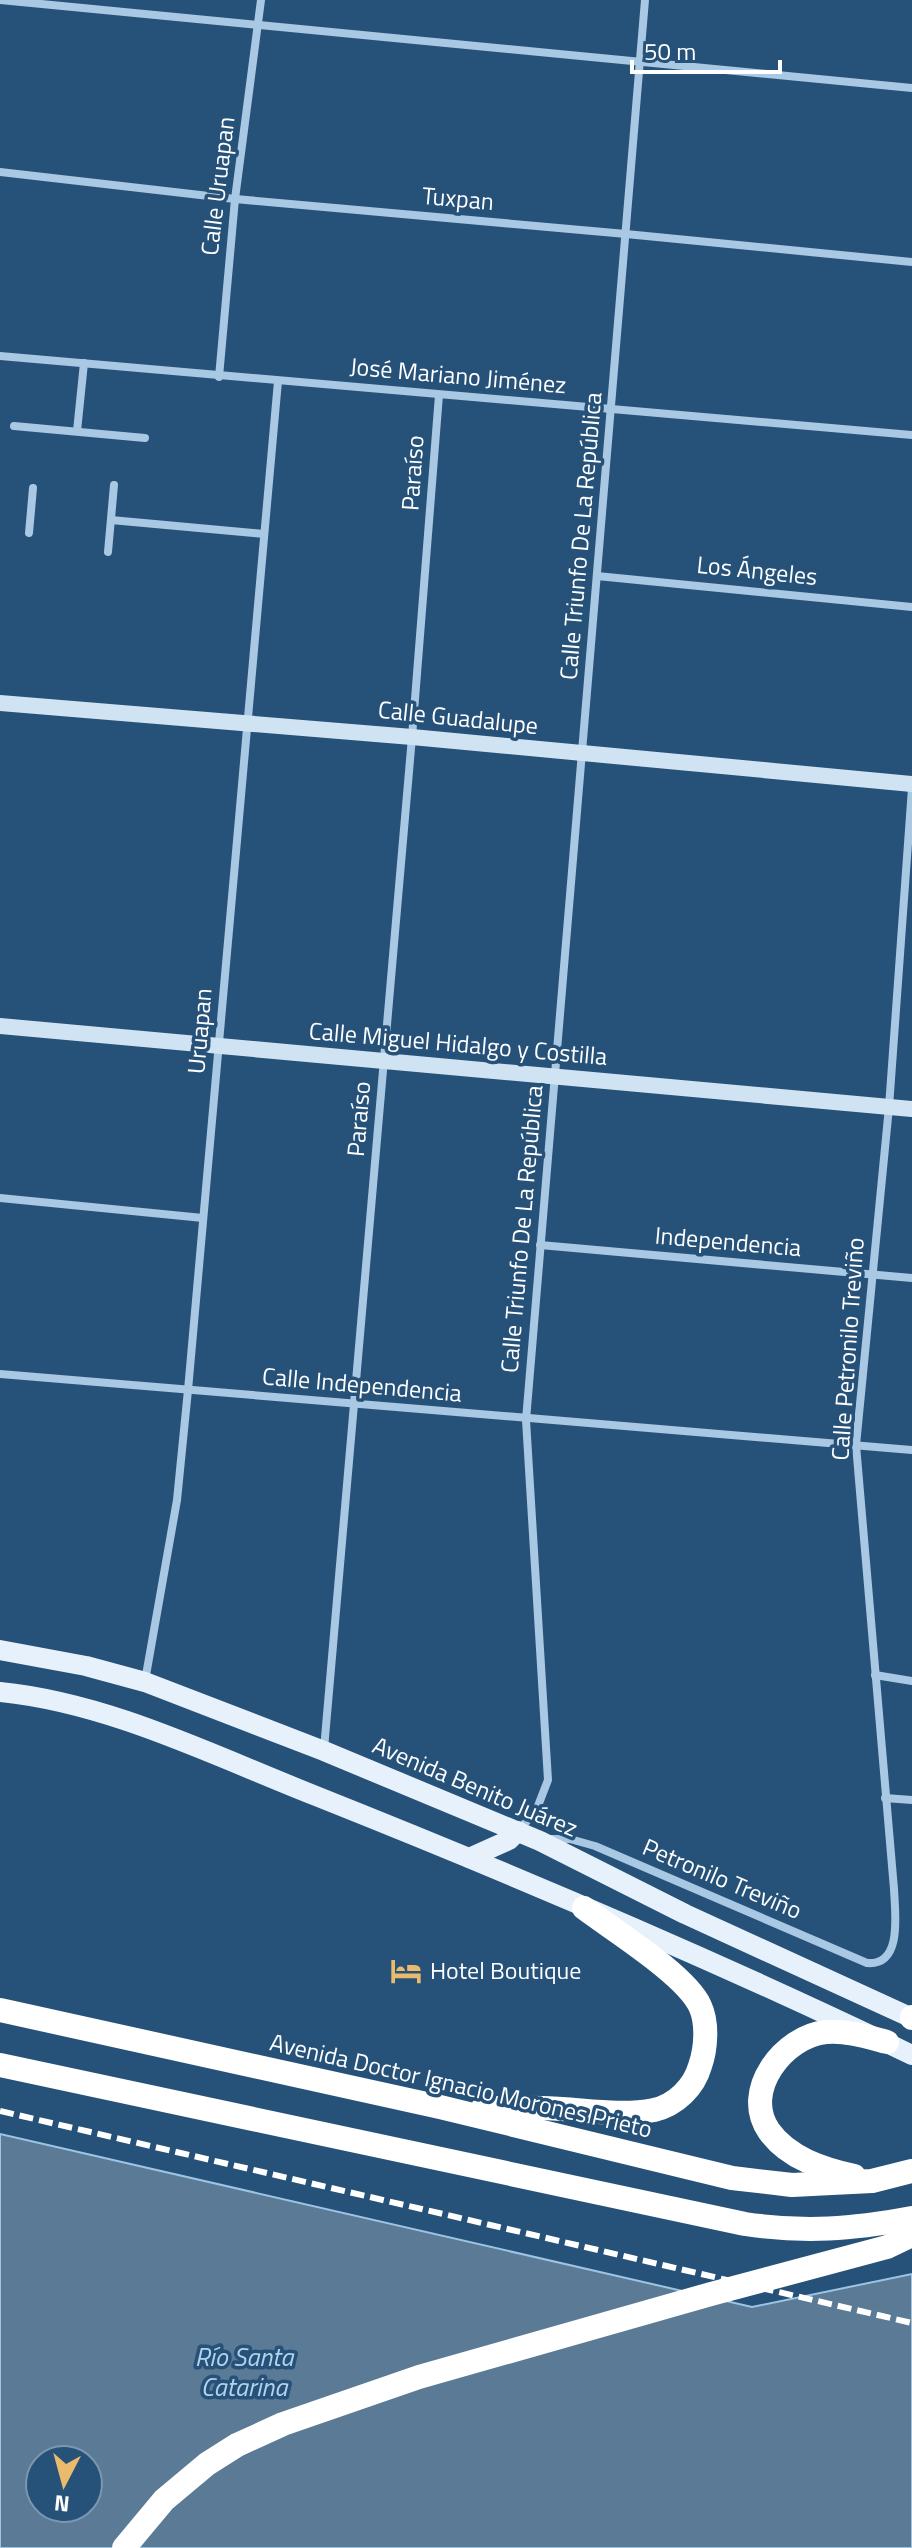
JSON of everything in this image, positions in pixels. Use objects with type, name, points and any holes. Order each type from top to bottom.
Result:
[{"type":"highway","points":[[440,2107],[614,2113],[654,2110],[672,2103],[697,2077],[703,2059],[705,2028],[701,2007],[671,1971],[584,1908]]},
{"type":"highway","name":"Avenida Doctor Ignacio Morones Prieto","points":[[0,2010],[440,2107],[732,2178],[792,2185],[872,2181],[912,2171]]},
{"type":"highway","points":[[872,2181],[831,2171],[787,2149],[767,2129],[761,2115],[762,2091],[774,2061],[798,2040],[830,2031],[887,2042]]},
{"type":"highway","points":[[0,2065],[745,2224],[788,2231],[836,2230],[912,2218]]},
{"type":"highway","points":[[124,2548],[164,2500],[207,2464],[237,2445],[283,2424],[419,2377],[887,2247],[912,2235]]},
{"type":"main road","name":"Avenida Benito Juárez","points":[[0,1650],[86,1666],[145,1682],[324,1751],[518,1831],[685,1914],[912,2018]]},
{"type":"main road","points":[[0,1692],[29,1695],[130,1722],[469,1858],[823,2011],[912,2055]]},
{"type":"main road","points":[[469,1858],[509,1840],[518,1831]]},
{"type":"street","points":[[0,0],[912,88]]},
{"type":"street","name":"Calle Uruapan","points":[[219,377],[235,199],[261,0]]},
{"type":"street","name":"Calle Triunfo De La República","points":[[518,1831],[536,1811],[548,1780],[526,1420],[645,0]]},
{"type":"street","name":"Tuxpan","points":[[0,172],[235,199],[912,262]]},
{"type":"street","name":"José Mariano Jiménez","points":[[0,356],[912,435]]},
{"type":"street","points":[[77,431],[84,363]]},
{"type":"street","name":"Uruapan","points":[[145,1682],[177,1500],[250,723],[278,381]]},
{"type":"street","name":"Paraíso","points":[[324,1751],[439,395]]},
{"type":"street","points":[[14,426],[145,438]]},
{"type":"street","points":[[108,552],[114,485]]},
{"type":"street","points":[[29,533],[33,488]]},
{"type":"street","points":[[111,520],[264,534]]},
{"type":"street","name":"Los Ángeles","points":[[597,576],[912,607]]},
{"type":"street","name":"Calle Guadalupe","points":[[0,703],[412,737],[912,786]]},
{"type":"street","name":"Calle Petronilo Treviño","points":[[885,1960],[895,1931],[856,1445],[889,1107],[912,786]]},
{"type":"street","name":"Calle Miguel Hidalgo y Costilla","points":[[0,1026],[912,1109]]},
{"type":"street","points":[[0,1198],[203,1218]]},
{"type":"street","name":"Independencia","points":[[540,1245],[912,1278]]},
{"type":"street","name":"Calle Independencia","points":[[0,1374],[912,1450]]},
{"type":"street","points":[[875,1675],[912,1681]]},
{"type":"street","points":[[885,1798],[912,1800]]},
{"type":"street","name":"Petronilo Treviño","points":[[540,1841],[570,1839],[595,1846],[858,1960],[876,1964],[885,1960]]},
{"type":"water","name":"Río Santa Catarina","points":[[0,2134],[752,2307],[912,2274],[912,2548],[0,2548]]},
{"type":"railway","points":[[0,2111],[912,2323]]},
{"type":"place","name":"Hotel Boutique","points":[[406,1971]]}]
